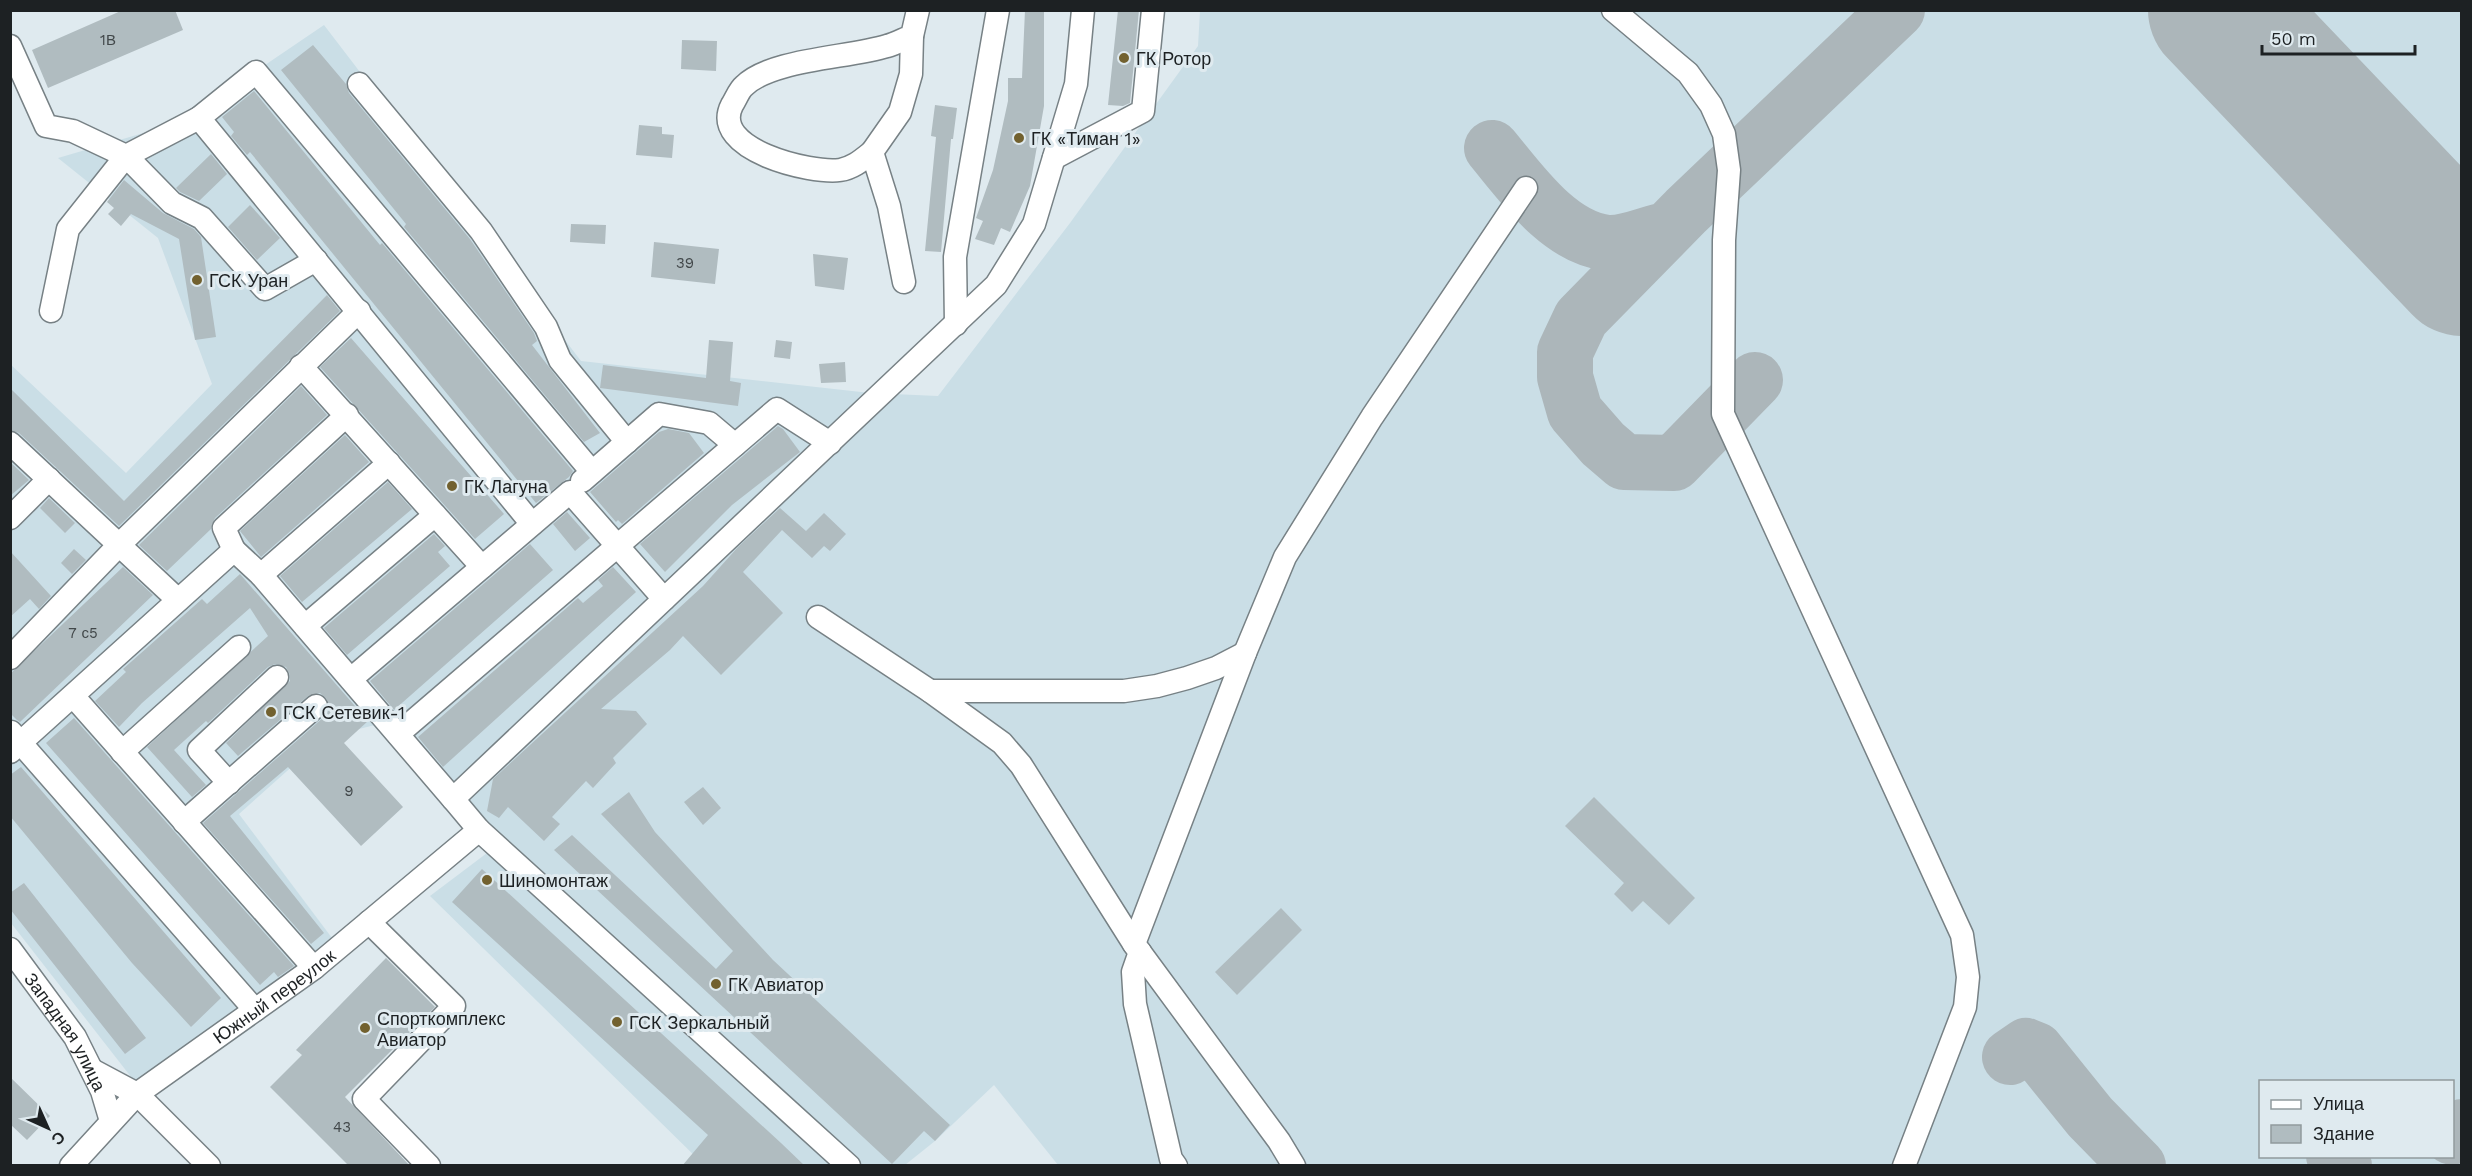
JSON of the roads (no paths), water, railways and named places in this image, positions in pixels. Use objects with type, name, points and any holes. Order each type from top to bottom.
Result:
[{"type":"street","points":[[912,36],[887,46],[765,71],[742,86],[729,111],[733,134],[748,148],[807,169],[840,170],[853,166],[872,152],[900,112],[911,74],[912,36],[918,10]]},
{"type":"street","points":[[956,324],[955,257],[998,10]]},
{"type":"street","points":[[453,799],[996,285],[1034,224],[1076,84],[1083,10]]},
{"type":"street","points":[[1054,158],[1143,111],[1153,10]]},
{"type":"street","points":[[1613,10],[1688,73],[1711,105],[1724,134],[1729,170],[1724,240],[1723,414],[1962,935],[1968,977],[1965,1007],[1904,1166]]},
{"type":"street","points":[[10,46],[46,126],[73,131],[126,156],[172,203],[202,218],[264,289],[316,260]]},
{"type":"street","points":[[51,311],[68,229],[126,156],[200,118],[256,72],[592,472]]},
{"type":"street","points":[[359,84],[481,231],[546,327],[560,360],[627,442]]},
{"type":"street","points":[[200,118],[532,524]]},
{"type":"street","points":[[872,152],[889,206],[904,282]]},
{"type":"street","points":[[1176,1166],[1171,1159],[1136,1004],[1133,972],[1137,948],[1245,653],[1285,557],[1372,417],[1526,189]]},
{"type":"street","points":[[10,658],[120,544],[359,312]]},
{"type":"street","points":[[302,366],[482,567]]},
{"type":"street","points":[[398,734],[777,409],[830,443]]},
{"type":"street","points":[[351,679],[659,414],[709,423],[735,445]]},
{"type":"street","points":[[346,415],[224,528],[234,550],[261,575],[479,830],[849,1166]]},
{"type":"street","points":[[10,442],[178,600]]},
{"type":"street","points":[[261,575],[389,463]]},
{"type":"street","points":[[10,518],[49,478]]},
{"type":"street","points":[[570,492],[664,599]]},
{"type":"street","points":[[305,626],[435,515]]},
{"type":"street","points":[[234,550],[73,696],[14,742],[255,1010]]},
{"type":"street","points":[[818,617],[930,691],[1002,743],[1021,765],[1137,948],[1279,1141],[1294,1166]]},
{"type":"street","points":[[122,752],[239,647]]},
{"type":"street","points":[[930,691],[1124,691],[1187,678],[1216,668],[1245,653]]},
{"type":"street","points":[[229,783],[199,750],[277,677]]},
{"type":"street","points":[[73,696],[314,968]]},
{"type":"street","points":[[184,822],[316,706]]},
{"type":"street","name":"Южный переулок","points":[[71,1166],[137,1094],[314,968],[479,830]]},
{"type":"street","points":[[369,922],[454,1006],[364,1099],[429,1166]]},
{"type":"street","name":"Западная улица","points":[[10,949],[75,1037],[102,1091],[111,1121]]},
{"type":"street","points":[[92,1070],[137,1094],[209,1166]]},
{"type":"place","name":"ГК Ротор","points":[[1124,58]]},
{"type":"place","name":"ГК «Тиман 1»","points":[[1019,138]]},
{"type":"place","name":"ГСК Уран","points":[[197,280]]},
{"type":"place","name":"ГК Лагуна","points":[[452,486]]},
{"type":"place","name":"ГСК Сетевик-1","points":[[271,712]]},
{"type":"place","name":"Шиномонтаж","points":[[487,880]]},
{"type":"place","name":"ГК Авиатор","points":[[716,984]]},
{"type":"place","name":"ГСК Зеркальный","points":[[617,1022]]},
{"type":"place","name":"Спорткомплекс Авиатор","points":[[365,1028]]}]
